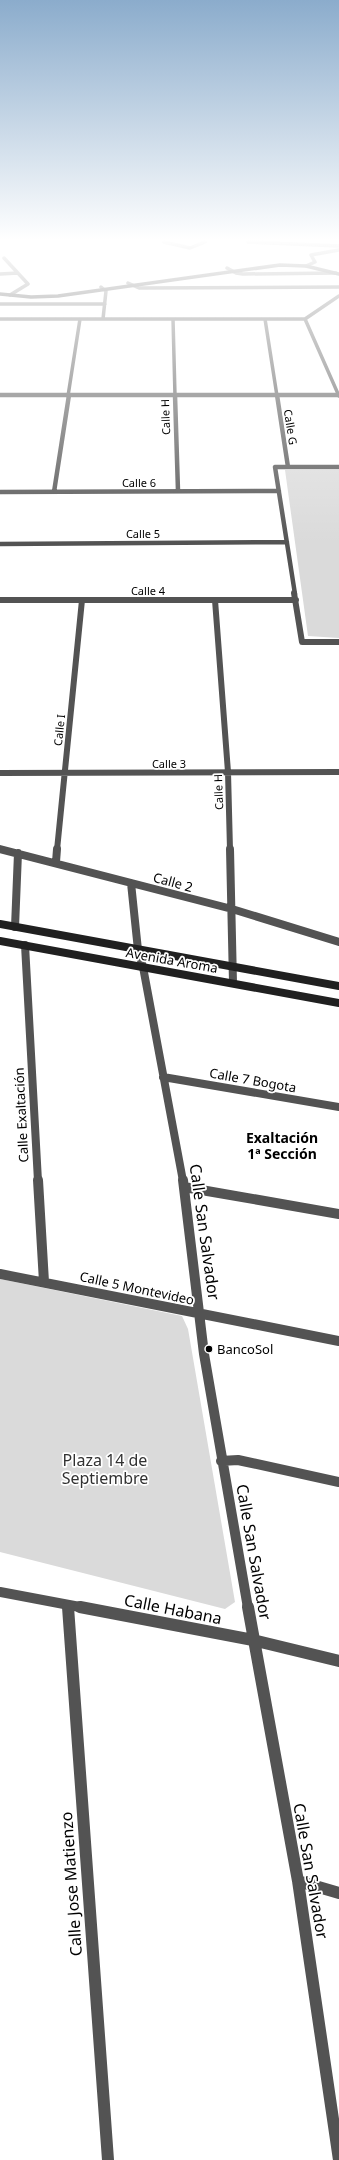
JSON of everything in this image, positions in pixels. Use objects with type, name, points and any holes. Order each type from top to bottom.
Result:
[{"type":"street","points":[[54,492],[77,343]]},
{"type":"street","name":"Calle H","points":[[174,343],[178,491]]},
{"type":"street","name":"Calle G","points":[[269,343],[288,467]]},
{"type":"street","points":[[0,395],[339,396],[337,386],[316,343]]},
{"type":"street","points":[[339,468],[275,467],[302,642],[339,642]]},
{"type":"street","name":"Calle 6","points":[[0,492],[279,491]]},
{"type":"street","name":"Calle 5","points":[[0,544],[287,542]]},
{"type":"street","name":"Calle 4","points":[[0,600],[296,600]]},
{"type":"street","name":"Calle I","points":[[56,862],[82,600]]},
{"type":"street","name":"Calle H","points":[[215,600],[228,772],[234,967],[233,983]]},
{"type":"street","name":"Calle 3","points":[[0,773],[339,772]]},
{"type":"street","name":"Calle 2","points":[[0,849],[56,862],[232,910],[339,942]]},
{"type":"street","points":[[15,927],[18,854]]},
{"type":"street","name":"Calle San Salvador","points":[[131,883],[138,950],[143,967],[184,1187],[200,1315],[221,1462],[298,1881],[339,2160]]},
{"type":"street","name":"Avenida Aroma","points":[[0,924],[339,986]]},
{"type":"street","name":"Avenida Aroma","points":[[0,941],[339,1003]]},
{"type":"street","name":"Calle Exaltación","points":[[24,945],[44,1282]]},
{"type":"street","name":"Calle 7 Bogota","points":[[163,1077],[339,1107]]},
{"type":"street","points":[[184,1187],[339,1214]]},
{"type":"street","name":"Calle 5 Montevideo","points":[[0,1274],[339,1342]]},
{"type":"street","points":[[221,1462],[238,1460],[339,1482]]},
{"type":"street","name":"Calle Habana","points":[[0,1592],[254,1640],[339,1661]]},
{"type":"street","name":"Calle Jose Matienzo","points":[[68,1605],[108,2160]]},
{"type":"street","points":[[298,1881],[339,1893]]},
{"type":"green space","points":[[285,470],[339,470],[339,638],[308,636]]},
{"type":"green space","name":"Plaza 14 de Septiembre","points":[[0,1279],[182,1316],[188,1329],[235,1602],[225,1609],[0,1552]]},
{"type":"place","name":"BancoSol","points":[[209,1349]]},
{"type":"district","name":"Exaltación 1ª Sección","points":[[282,1146]]}]
